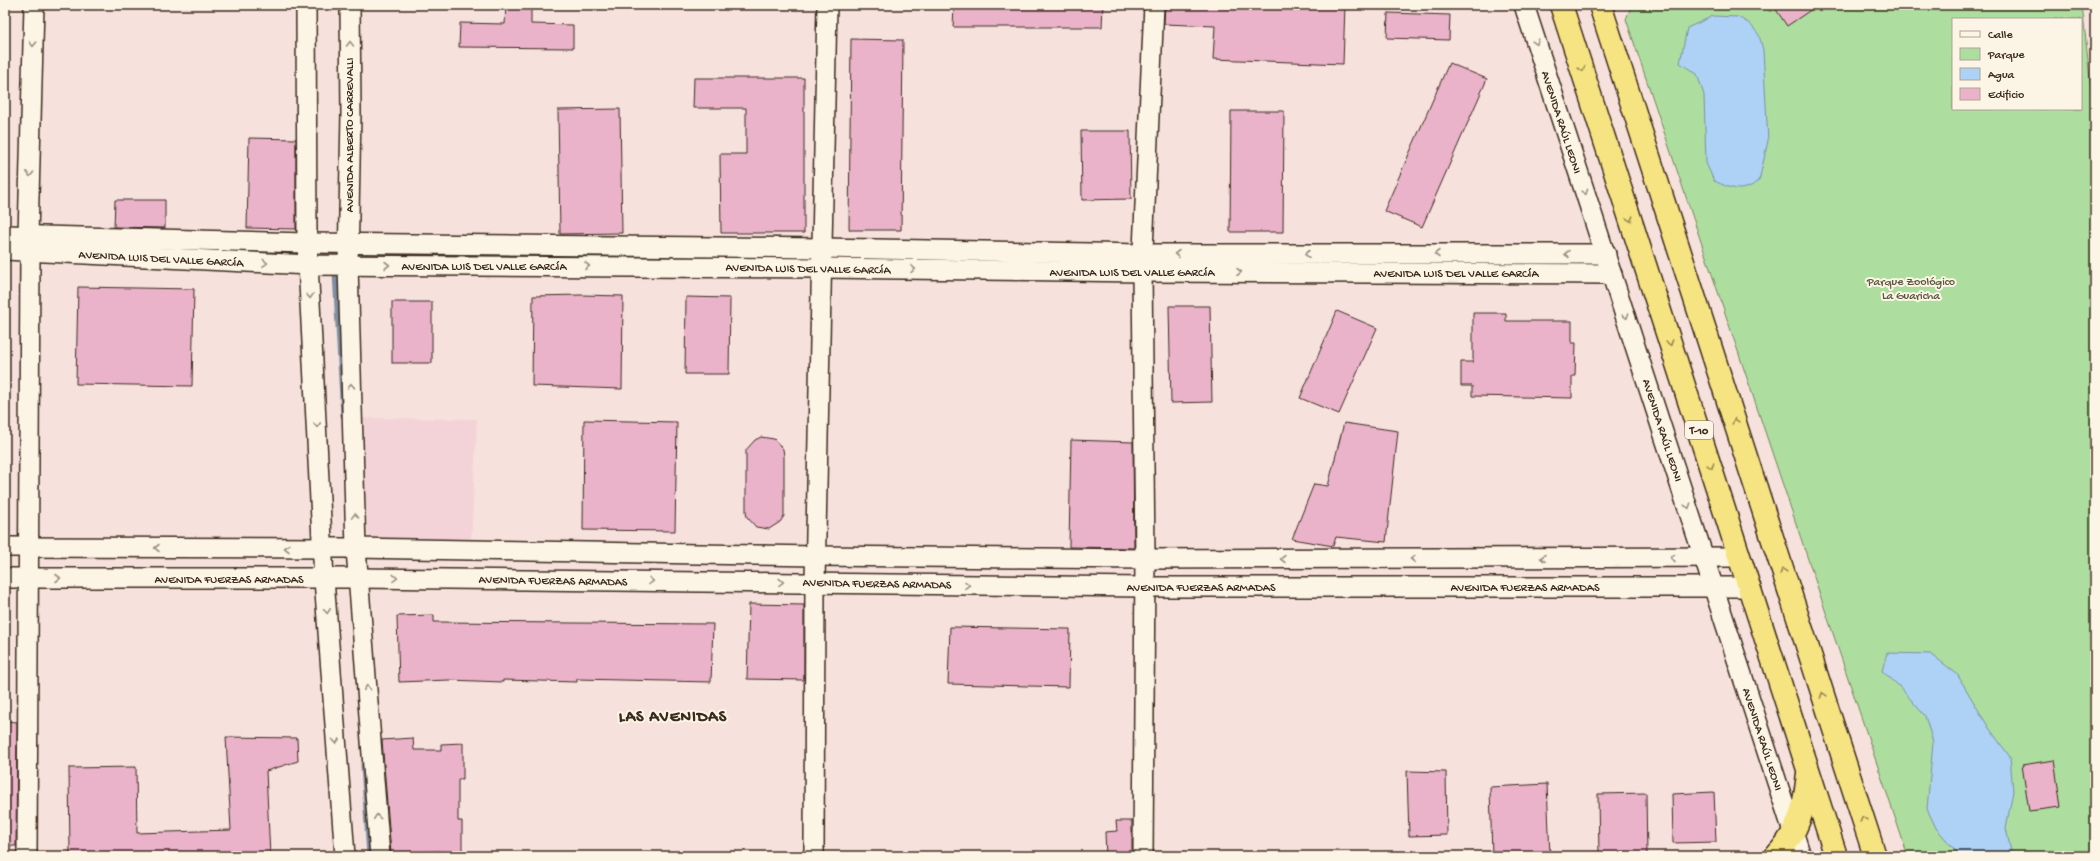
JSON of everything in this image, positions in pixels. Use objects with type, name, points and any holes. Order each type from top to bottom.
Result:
[{"type":"highway","name":"T-10","points":[[1561,5],[1836,856]]},
{"type":"highway","points":[[1600,5],[1875,856]]},
{"type":"highway","points":[[1776,856],[1794,834],[1802,812],[1808,769]]},
{"type":"street","points":[[27,856],[29,244],[34,5]]},
{"type":"street","points":[[306,5],[307,243],[326,579],[345,856]]},
{"type":"street","name":"AVENIDA ALBERTO CARREVALLI","points":[[350,5],[351,113],[348,265],[355,549],[380,856]]},
{"type":"street","points":[[814,856],[815,582],[827,5]]},
{"type":"street","points":[[1143,856],[1145,559],[1142,263],[1154,5]]},
{"type":"street","name":"AVENIDA RAÚL LEONI","points":[[1524,5],[1801,856]]},
{"type":"street","name":"AVENIDA LUIS DEL VALLE GARCÍA","points":[[5,235],[29,244],[309,265],[822,268],[1606,254]]},
{"type":"street","name":"AVENIDA LUIS DEL VALLE GARCÍA","points":[[5,250],[29,244],[307,243],[822,248],[1142,263],[1612,274]]},
{"type":"street","points":[[5,547],[325,548],[816,556],[1145,559],[1740,557]]},
{"type":"street","name":"AVENIDA FUERZAS ARMADAS","points":[[5,578],[357,578],[815,582],[1144,587],[1750,587]]},
{"type":"shaded area","points":[[359,418],[477,419],[471,543],[369,542]]},
{"type":"green space","name":"Parque Zoológico La Guaricha","points":[[1632,5],[1764,5],[1770,12],[1776,5],[2082,5],[2095,125],[2095,856],[1908,856],[1626,19]]},
{"type":"water","points":[[1713,16],[1738,17],[1750,24],[1759,35],[1763,50],[1768,141],[1759,181],[1747,188],[1742,189],[1732,188],[1714,181],[1706,163],[1704,95],[1697,74],[1680,63],[1687,28]]},
{"type":"water","points":[[1887,653],[1931,654],[1957,674],[1989,728],[2010,757],[2013,791],[2006,828],[2012,856],[1960,856],[1936,828],[1927,809],[1933,742],[1925,716],[1898,685],[1882,671]]},
{"type":"building","points":[[506,5],[531,5],[531,24],[573,25],[573,48],[459,47],[460,23],[505,24]]},
{"type":"building","points":[[954,5],[1103,5],[1102,27],[953,27]]},
{"type":"building","points":[[1165,5],[1345,5],[1343,64],[1213,59],[1215,26],[1164,24]]},
{"type":"building","points":[[1773,5],[1818,5],[1787,26]]},
{"type":"building","points":[[1388,13],[1450,15],[1449,40],[1387,38]]},
{"type":"building","points":[[851,39],[903,40],[901,230],[849,230]]},
{"type":"building","points":[[1449,63],[1487,79],[1422,227],[1384,211]]},
{"type":"building","points":[[694,78],[804,78],[804,233],[721,233],[720,154],[746,154],[746,108],[693,108]]},
{"type":"building","points":[[620,109],[622,233],[560,234],[558,110]]},
{"type":"building","points":[[1231,111],[1284,111],[1283,232],[1230,232]]},
{"type":"building","points":[[1081,131],[1130,131],[1131,199],[1082,200]]},
{"type":"building","points":[[249,138],[296,139],[296,229],[247,228]]},
{"type":"building","points":[[115,200],[165,200],[165,228],[114,227]]},
{"type":"building","points":[[78,287],[194,289],[192,386],[76,384]]},
{"type":"building","points":[[533,296],[623,296],[622,389],[532,386]]},
{"type":"building","points":[[686,297],[730,298],[729,374],[685,374]]},
{"type":"building","points":[[392,302],[432,302],[432,363],[392,363]]},
{"type":"building","points":[[1169,306],[1210,306],[1212,402],[1171,403]]},
{"type":"building","points":[[1337,311],[1377,328],[1339,414],[1300,398]]},
{"type":"building","points":[[1473,313],[1506,313],[1506,321],[1572,321],[1572,343],[1576,343],[1575,376],[1572,376],[1572,398],[1472,396],[1472,386],[1461,386],[1461,362],[1473,362]]},
{"type":"building","points":[[584,420],[677,422],[675,531],[583,530]]},
{"type":"building","points":[[1344,423],[1398,431],[1386,542],[1336,537],[1333,546],[1292,539],[1314,484],[1328,486]]},
{"type":"building","points":[[761,437],[774,439],[783,449],[784,456],[784,516],[780,522],[769,529],[756,527],[747,517],[746,511],[746,450],[755,440]]},
{"type":"building","points":[[1071,440],[1133,442],[1134,548],[1069,547]]},
{"type":"building","points":[[749,604],[804,605],[804,680],[747,679]]},
{"type":"building","points":[[434,615],[434,622],[713,624],[711,682],[577,679],[577,682],[449,680],[399,682],[397,616]]},
{"type":"building","points":[[950,627],[1070,629],[1069,687],[948,684]]},
{"type":"building","points":[[5,721],[17,722],[16,846],[5,846]]},
{"type":"building","points":[[226,737],[297,738],[298,761],[266,771],[270,856],[70,856],[69,768],[136,767],[137,833],[231,830]]},
{"type":"building","points":[[413,738],[414,750],[441,750],[441,744],[463,743],[463,779],[458,779],[458,821],[462,821],[462,856],[440,856],[440,851],[391,853],[382,740]]},
{"type":"building","points":[[2054,760],[2061,807],[2029,811],[2022,765]]},
{"type":"building","points":[[1407,771],[1446,772],[1447,835],[1409,836]]},
{"type":"building","points":[[1547,784],[1550,856],[1492,856],[1490,787]]},
{"type":"building","points":[[1714,792],[1716,842],[1673,843],[1672,794]]},
{"type":"building","points":[[1646,793],[1647,856],[1599,856],[1598,794]]},
{"type":"building","points":[[1116,821],[1132,821],[1132,856],[1106,856],[1105,832],[1117,831]]},
{"type":"waterway","points":[[335,273],[343,416]]},
{"type":"waterway","points":[[363,765],[369,856]]},
{"type":"district","name":"LAS AVENIDAS","points":[[673,715]]}]
